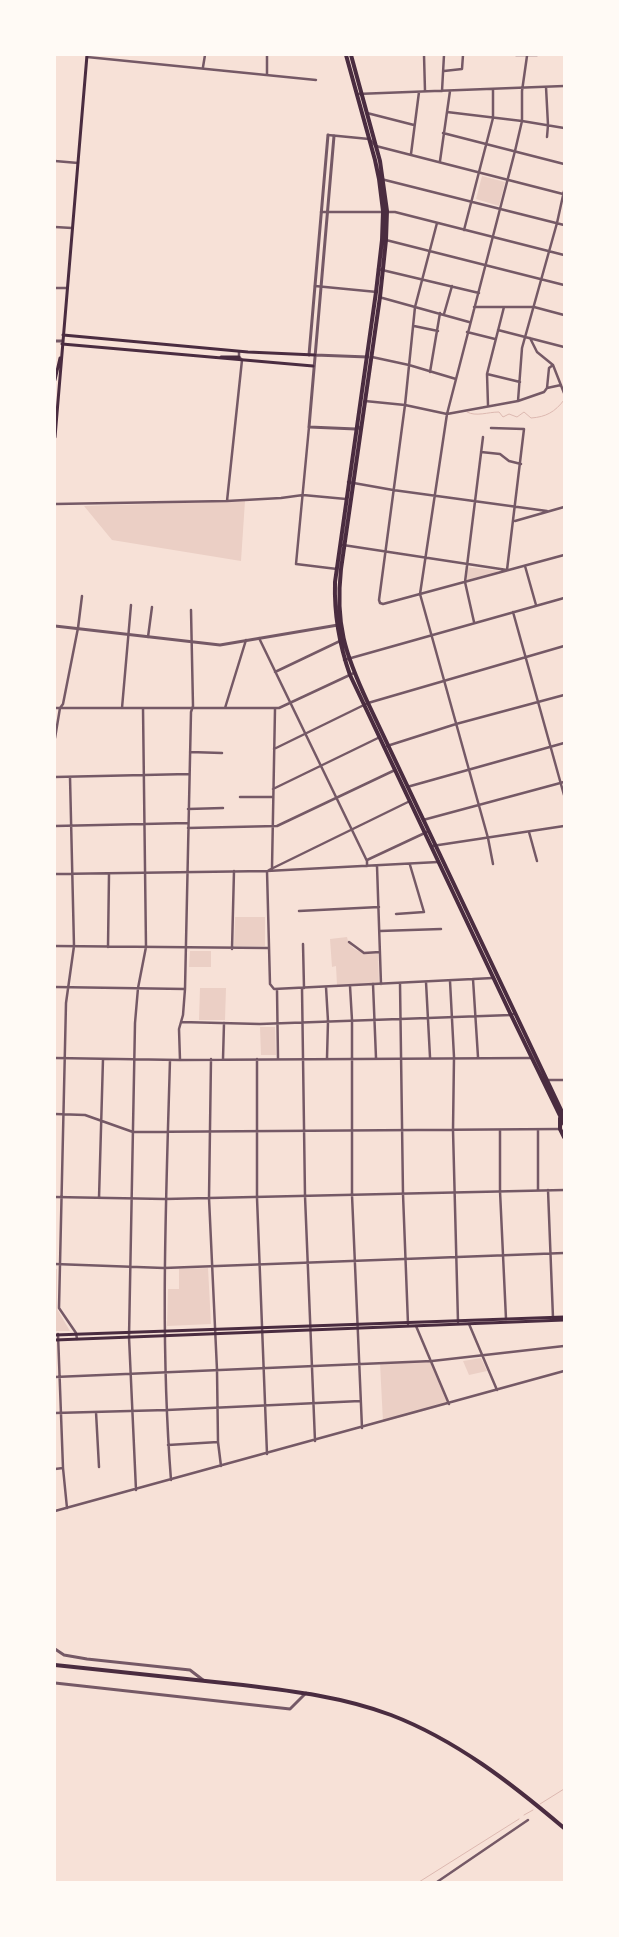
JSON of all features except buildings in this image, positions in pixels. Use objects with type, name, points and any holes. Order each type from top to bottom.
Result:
[{"type":"main road","points":[[346,55],[376,146],[382,178],[385,211],[380,297],[369,357]]},
{"type":"main road","points":[[351,55],[359,94]]},
{"type":"main road","points":[[55,436],[56,398],[87,56]]},
{"type":"main road","points":[[365,114],[369,138],[382,178]]},
{"type":"main road","points":[[381,269],[376,292],[369,357],[334,600],[341,641],[346,660],[366,705],[533,1057],[563,1115],[560,1129],[564,1137]]},
{"type":"main road","points":[[63,335],[240,351],[315,355]]},
{"type":"main road","points":[[62,342],[313,366]]},
{"type":"main road","points":[[55,380],[61,355]]},
{"type":"main road","points":[[533,1057],[563,1115],[564,1124]]},
{"type":"main road","points":[[57,1340],[164,1336],[310,1326],[564,1319]]},
{"type":"main road","points":[[408,1324],[416,1326],[458,1322]]},
{"type":"main road","points":[[57,1334],[164,1331],[310,1331],[359,1326]]},
{"type":"main road","points":[[55,1664],[306,1693],[336,1698],[376,1710],[408,1722],[452,1744],[513,1786],[564,1828]]},
{"type":"street","points":[[204,55],[204,67]]},
{"type":"street","points":[[267,75],[268,55]]},
{"type":"street","points":[[424,55],[425,92]]},
{"type":"street","points":[[442,91],[444,55]]},
{"type":"street","points":[[444,71],[462,69],[463,55]]},
{"type":"street","points":[[516,55],[537,55]]},
{"type":"street","points":[[87,56],[316,80]]},
{"type":"street","points":[[493,864],[488,838],[420,594],[447,414],[469,322],[479,293],[522,121],[522,91],[527,56]]},
{"type":"street","points":[[359,94],[564,86]]},
{"type":"street","points":[[546,87],[548,125],[546,137]]},
{"type":"street","points":[[464,230],[494,118],[493,89]]},
{"type":"street","points":[[440,161],[450,91]]},
{"type":"street","points":[[411,154],[419,92]]},
{"type":"street","points":[[447,112],[564,128]]},
{"type":"street","points":[[365,114],[414,126]]},
{"type":"street","points":[[443,133],[564,164]]},
{"type":"street","points":[[309,355],[328,135],[369,138],[376,146],[564,193],[522,348],[518,400]]},
{"type":"street","points":[[334,136],[296,564],[338,569]]},
{"type":"street","points":[[55,160],[78,163]]},
{"type":"street","points":[[382,178],[564,225]]},
{"type":"street","points":[[321,212],[395,212],[564,255]]},
{"type":"street","points":[[437,223],[415,307],[405,405],[384,552],[380,603],[564,555]]},
{"type":"street","points":[[55,227],[72,228]]},
{"type":"street","points":[[384,240],[564,286]]},
{"type":"street","points":[[381,269],[479,293]]},
{"type":"street","points":[[315,286],[376,292],[380,297],[469,322]]},
{"type":"street","points":[[430,372],[442,314],[452,286]]},
{"type":"street","points":[[55,288],[67,288]]},
{"type":"street","points":[[474,307],[534,307],[564,316]]},
{"type":"street","points":[[488,405],[487,374],[504,307]]},
{"type":"street","points":[[414,326],[438,331]]},
{"type":"street","points":[[498,330],[564,347]]},
{"type":"street","points":[[467,332],[496,339]]},
{"type":"street","points":[[530,338],[537,352],[553,364],[564,393]]},
{"type":"street","points":[[55,341],[62,342]]},
{"type":"street","points":[[227,501],[241,358],[240,351]]},
{"type":"street","points":[[315,355],[369,357],[409,365],[456,379]]},
{"type":"street","points":[[547,388],[549,368],[553,364]]},
{"type":"street","points":[[487,374],[520,382]]},
{"type":"street","points":[[363,401],[405,405],[447,414],[518,400],[544,392],[547,388],[561,385]]},
{"type":"street","points":[[309,427],[359,428]]},
{"type":"street","points":[[491,428],[524,429],[508,570]]},
{"type":"street","points":[[474,622],[465,582],[483,437]]},
{"type":"street","points":[[481,452],[500,454],[509,461],[521,464]]},
{"type":"street","points":[[351,482],[393,490],[547,511]]},
{"type":"street","points":[[55,504],[227,501],[280,498],[303,494],[348,500]]},
{"type":"street","points":[[514,521],[564,507]]},
{"type":"street","points":[[341,545],[508,570]]},
{"type":"street","points":[[526,566],[536,605]]},
{"type":"street","points":[[55,738],[78,628],[82,596]]},
{"type":"street","points":[[346,660],[474,622],[564,598]]},
{"type":"street","points":[[122,708],[131,605]]},
{"type":"street","points":[[148,637],[152,607]]},
{"type":"street","points":[[180,1060],[179,1029],[185,989],[192,709],[191,610]]},
{"type":"street","points":[[512,612],[562,782],[564,795]]},
{"type":"street","points":[[55,626],[220,645],[338,625]]},
{"type":"street","points":[[259,638],[367,860],[367,866]]},
{"type":"street","points":[[225,708],[246,640]]},
{"type":"street","points":[[275,672],[341,641]]},
{"type":"street","points":[[274,750],[366,705],[444,680],[564,646]]},
{"type":"street","points":[[55,708],[275,709],[290,704],[352,674]]},
{"type":"street","points":[[386,747],[456,724],[564,694]]},
{"type":"street","points":[[136,1490],[131,1411],[129,1266],[134,1059],[138,988],[146,947],[143,708]]},
{"type":"street","points":[[272,868],[275,709]]},
{"type":"street","points":[[273,789],[381,737]]},
{"type":"street","points":[[406,788],[564,743]]},
{"type":"street","points":[[190,752],[222,753]]},
{"type":"street","points":[[188,828],[277,826],[396,769]]},
{"type":"street","points":[[55,777],[189,774]]},
{"type":"street","points":[[70,777],[74,946],[67,988],[58,1308],[76,1334],[77,1339]]},
{"type":"street","points":[[422,821],[562,782]]},
{"type":"street","points":[[240,797],[273,797]]},
{"type":"street","points":[[267,871],[412,800]]},
{"type":"street","points":[[188,809],[223,808]]},
{"type":"street","points":[[55,826],[188,823]]},
{"type":"street","points":[[434,846],[564,826]]},
{"type":"street","points":[[367,860],[427,832]]},
{"type":"street","points":[[529,832],[537,861]]},
{"type":"street","points":[[55,874],[267,871],[410,865],[441,861]]},
{"type":"street","points":[[396,914],[424,912],[410,865]]},
{"type":"street","points":[[376,866],[381,984]]},
{"type":"street","points":[[267,871],[270,984],[271,987],[277,990],[450,981],[495,976]]},
{"type":"street","points":[[232,949],[234,872]]},
{"type":"street","points":[[108,947],[109,873]]},
{"type":"street","points":[[298,911],[379,906]]},
{"type":"street","points":[[380,931],[441,929]]},
{"type":"street","points":[[349,942],[364,953],[380,952]]},
{"type":"street","points":[[303,944],[305,1196],[315,1441]]},
{"type":"street","points":[[55,946],[269,948]]},
{"type":"street","points":[[473,979],[478,1057]]},
{"type":"street","points":[[450,981],[454,1057],[453,1130],[458,1322]]},
{"type":"street","points":[[426,982],[430,1057]]},
{"type":"street","points":[[400,983],[403,1194],[408,1324]]},
{"type":"street","points":[[374,984],[376,1058]]},
{"type":"street","points":[[350,986],[352,1020],[352,1195],[362,1428]]},
{"type":"street","points":[[55,987],[185,989]]},
{"type":"street","points":[[326,987],[328,1021],[327,1058]]},
{"type":"street","points":[[277,990],[278,1058]]},
{"type":"street","points":[[181,1022],[278,1024],[513,1014]]},
{"type":"street","points":[[224,1023],[224,1059]]},
{"type":"street","points":[[55,1058],[180,1060],[533,1057]]},
{"type":"street","points":[[99,1198],[103,1059]]},
{"type":"street","points":[[211,1059],[209,1198],[217,1370],[218,1442],[221,1466]]},
{"type":"street","points":[[257,1059],[257,1198],[267,1454]]},
{"type":"street","points":[[170,1060],[165,1199],[164,1336],[171,1480]]},
{"type":"street","points":[[546,1080],[564,1080]]},
{"type":"street","points":[[55,1114],[85,1115],[133,1132],[560,1129]]},
{"type":"street","points":[[500,1130],[500,1191],[506,1320]]},
{"type":"street","points":[[538,1130],[538,1190]]},
{"type":"street","points":[[548,1190],[553,1319]]},
{"type":"street","points":[[55,1197],[130,1199],[257,1198],[564,1190]]},
{"type":"street","points":[[55,1264],[164,1268],[564,1253]]},
{"type":"street","points":[[468,1322],[497,1390]]},
{"type":"street","points":[[416,1326],[449,1404]]},
{"type":"street","points":[[57,1334],[63,1468],[67,1508]]},
{"type":"street","points":[[55,1376],[432,1362],[564,1346]]},
{"type":"street","points":[[55,1511],[564,1372]]},
{"type":"street","points":[[55,1413],[360,1401]]},
{"type":"street","points":[[96,1412],[99,1467]]},
{"type":"street","points":[[168,1445],[218,1442]]},
{"type":"street","points":[[55,1468],[63,1468]]},
{"type":"street","points":[[55,1649],[64,1655],[88,1659],[190,1670],[204,1681]]},
{"type":"street","points":[[55,1683],[290,1709],[306,1693]]},
{"type":"street","points":[[437,1882],[528,1820]]},
{"type":"shaded area","points":[[482,176],[505,182],[499,206],[476,199]]},
{"type":"shaded area","points":[[245,501],[241,561],[112,540],[84,506]]},
{"type":"shaded area","points":[[467,567],[500,571],[467,580]]},
{"type":"shaded area","points":[[235,917],[265,917],[265,946],[234,946]]},
{"type":"shaded area","points":[[347,937],[351,946],[355,949],[368,953],[378,953],[379,983],[337,985],[336,966],[332,967],[330,939]]},
{"type":"shaded area","points":[[190,951],[211,951],[211,967],[189,967]]},
{"type":"shaded area","points":[[200,988],[226,988],[225,1020],[199,1020]]},
{"type":"shaded area","points":[[260,1027],[275,1027],[276,1055],[261,1055]]},
{"type":"shaded area","points":[[208,1268],[211,1324],[167,1326],[168,1289],[179,1289],[179,1269]]},
{"type":"shaded area","points":[[55,1269],[57,1269],[57,1309],[70,1331],[55,1331]]},
{"type":"shaded area","points":[[481,1358],[487,1371],[469,1375],[463,1361]]},
{"type":"shaded area","points":[[432,1361],[449,1404],[383,1422],[380,1363]]},
{"type":"waterway","points":[[467,412],[478,414],[499,412],[503,417],[509,414],[517,417],[524,412],[531,418],[550,413],[564,400]]},
{"type":"waterway","points":[[540,1804],[564,1789]]},
{"type":"waterway","points":[[524,1815],[533,1810]]},
{"type":"waterway","points":[[419,1882],[519,1819]]}]
